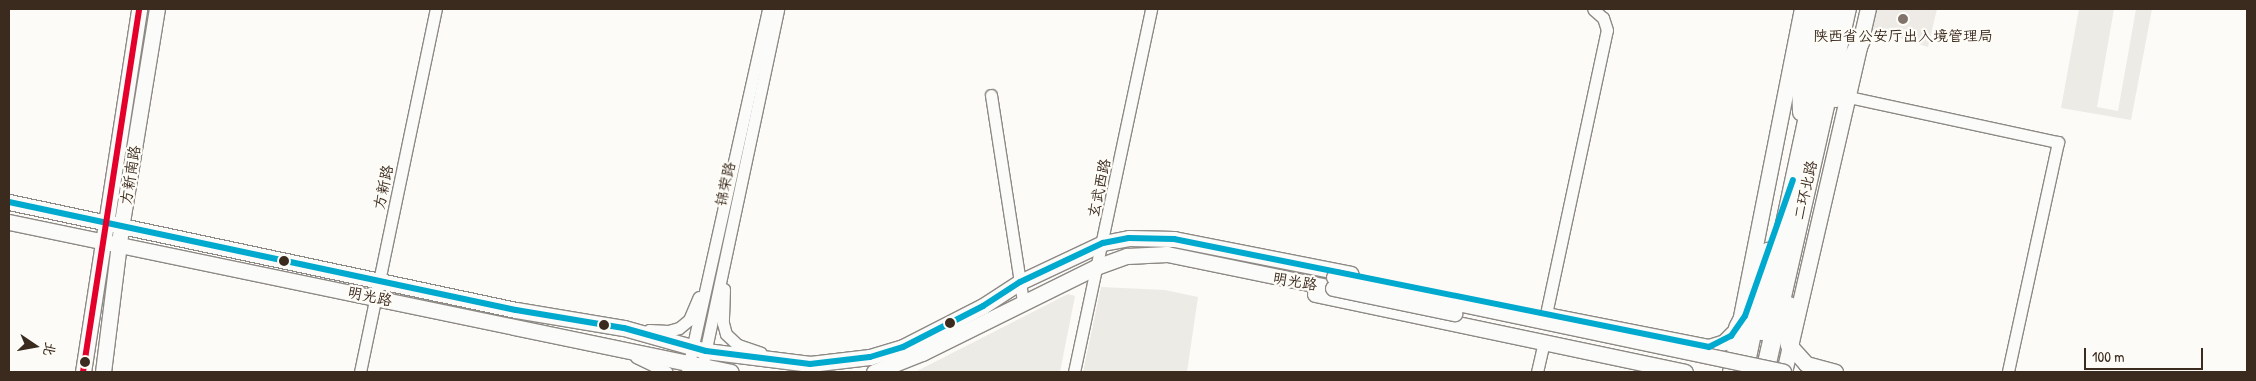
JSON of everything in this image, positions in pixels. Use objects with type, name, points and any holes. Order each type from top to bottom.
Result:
[{"type":"highway","points":[[1772,372],[1812,189],[1801,74],[1806,11]]},
{"type":"highway","points":[[1818,129],[1842,97],[1850,19]]},
{"type":"highway","name":"二环北路","points":[[1765,372],[1808,145],[1818,129],[1850,19]]},
{"type":"highway","name":"二环北路","points":[[1753,372],[1793,180],[1808,145],[1850,19]]},
{"type":"highway","points":[[1738,328],[1751,304],[1773,233],[1793,180]]},
{"type":"highway","points":[[1744,372],[1773,233]]},
{"type":"highway","points":[[1790,293],[1786,329],[1790,346]]},
{"type":"main road","name":"方新南路","points":[[83,372],[139,9]]},
{"type":"main road","name":"方新南路","points":[[102,372],[121,245],[121,228],[157,9]]},
{"type":"main road","points":[[1850,19],[1868,9]]},
{"type":"main road","points":[[1730,372],[1806,11]]},
{"type":"main road","points":[[1783,372],[1842,97]]},
{"type":"main road","name":"明光路","points":[[9,202],[121,228],[196,239],[516,310],[624,328],[697,362],[835,362],[887,353],[983,306],[1020,282],[1103,243],[1129,238],[1174,240],[1267,260],[1330,278],[1736,372]]},
{"type":"main road","name":"明光路","points":[[9,222],[510,324],[616,349],[697,362],[731,372]]},
{"type":"main road","name":"明光路","points":[[874,372],[922,353],[1096,267],[1127,256],[1167,254],[1255,274],[1330,278],[1783,372]]},
{"type":"main road","points":[[1255,274],[1308,292],[1686,372]]},
{"type":"main road","points":[[1330,278],[1546,314],[1709,347],[1724,342],[1738,328]]},
{"type":"main road","points":[[1790,346],[1806,364],[1835,372]]},
{"type":"street","name":"方新路","points":[[360,372],[436,9]]},
{"type":"street","name":"锦荣路","points":[[697,362],[768,9]]},
{"type":"street","name":"锦荣路","points":[[719,259],[778,9]]},
{"type":"street","name":"玄武西路","points":[[1074,372],[1096,267],[1103,243],[1151,9]]},
{"type":"street","points":[[1546,314],[1607,30],[1603,18],[1594,9]]},
{"type":"street","points":[[991,95],[1023,302]]},
{"type":"street","points":[[1842,97],[2058,142],[2008,372]]},
{"type":"street","points":[[624,328],[668,331],[684,324],[695,308],[719,259]]},
{"type":"street","points":[[719,259],[723,323],[726,334],[738,345],[789,362]]},
{"type":"street","points":[[1537,372],[1544,342]]},
{"type":"street","points":[[616,349],[667,372]]},
{"type":"shaded area","name":"陕西省公安厅出入境管理局","points":[[1875,9],[1937,9],[1928,47],[1870,29]]},
{"type":"shaded area","points":[[2079,9],[2114,9],[2097,107],[2118,111],[2136,9],[2152,9],[2131,120],[2061,108]]},
{"type":"shaded area","points":[[1101,287],[1165,290],[1198,297],[1187,372],[1083,372]]},
{"type":"shaded area","points":[[1068,294],[1075,296],[1060,372],[915,372]]},
{"type":"transit line","points":[[83,372],[139,9]]},
{"type":"transit line","points":[[9,202],[516,310],[624,328],[706,351],[810,364],[870,357],[903,347],[983,306],[1020,282],[1103,243],[1129,238],[1174,239],[1709,347],[1731,336],[1745,316],[1793,180]]},
{"type":"place","name":"陕西省公安厅出入境管理局","points":[[1903,19]]}]
